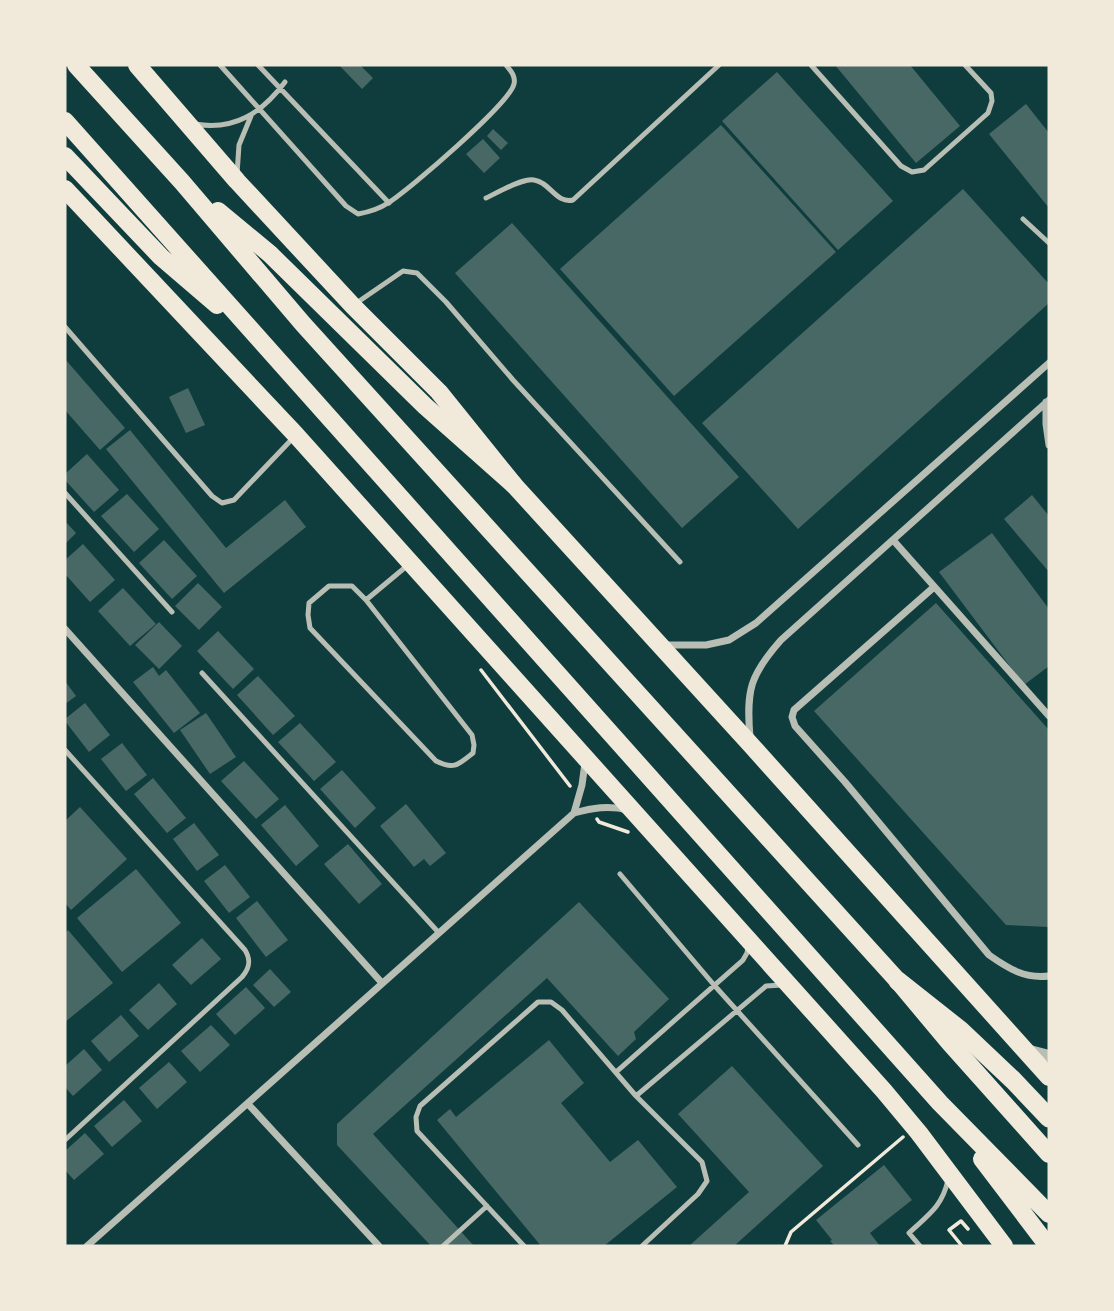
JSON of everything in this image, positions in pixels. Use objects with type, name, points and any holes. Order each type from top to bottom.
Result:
[{"type":"highway","points":[[898,981],[960,1030],[1049,1118]]},
{"type":"main road","points":[[76,65],[183,182],[303,324],[898,981],[1049,1154]]},
{"type":"main road","points":[[137,65],[237,181],[353,306],[439,392],[514,485],[1049,1077]]},
{"type":"main road","points":[[65,121],[940,1103],[1049,1214]]},
{"type":"main road","points":[[65,156],[161,257],[275,356]]},
{"type":"main road","points":[[183,182],[270,254],[425,406],[514,485]]},
{"type":"main road","points":[[65,189],[296,435],[884,1091],[1004,1246]]},
{"type":"main road","points":[[940,1103],[1048,1246]]},
{"type":"street","points":[[658,645],[706,645],[729,640],[755,623],[1049,363]]},
{"type":"street","points":[[1048,401],[1046,424],[1049,445]]},
{"type":"street","points":[[751,745],[748,714],[755,675],[781,640],[1048,401]]},
{"type":"street","points":[[893,540],[1049,716]]},
{"type":"street","points":[[934,587],[794,710],[792,717],[795,726],[989,955],[1010,970],[1029,976],[1049,976]]},
{"type":"street","points":[[65,629],[382,983]]},
{"type":"street","points":[[574,813],[585,758]]},
{"type":"street","points":[[87,1246],[574,813],[604,807],[635,812]]},
{"type":"street","points":[[1023,1049],[1049,1056]]},
{"type":"street","points":[[248,1104],[379,1246]]},
{"type":"lane","points":[[220,65],[346,206],[358,214],[372,212],[389,203],[451,152],[506,97],[514,83],[513,75],[506,65]]},
{"type":"lane","points":[[258,65],[283,85],[389,203]]},
{"type":"lane","points":[[486,198],[531,180],[541,183],[562,200],[573,200],[719,65]]},
{"type":"lane","points":[[811,65],[901,166],[912,172],[924,170],[988,113],[992,101],[991,93],[965,65]]},
{"type":"lane","points":[[237,181],[239,145],[251,116],[283,85]]},
{"type":"lane","points":[[185,122],[208,126],[223,125],[251,116]]},
{"type":"lane","points":[[1023,219],[1049,243]]},
{"type":"lane","points":[[353,306],[403,271],[417,273],[680,562]]},
{"type":"lane","points":[[65,327],[212,496],[222,503],[234,500],[296,435]]},
{"type":"lane","points":[[65,493],[172,612]]},
{"type":"lane","points":[[366,600],[411,563]]},
{"type":"lane","points":[[329,586],[352,586],[366,600],[472,735],[473,753],[457,766],[446,766],[436,761],[310,628],[309,603],[329,586]]},
{"type":"lane","points":[[202,673],[439,933]]},
{"type":"lane","points":[[65,750],[244,950],[249,961],[249,969],[243,976],[65,1140]]},
{"type":"lane","points":[[620,874],[714,985],[858,1145]]},
{"type":"lane","points":[[616,1072],[743,960],[749,940]]},
{"type":"lane","points":[[636,1096],[766,986],[789,986]]},
{"type":"lane","points":[[524,1246],[417,1131],[416,1117],[420,1106],[538,1002],[551,1002],[562,1010],[636,1096],[702,1162],[707,1181],[698,1194],[642,1246]]},
{"type":"lane","points":[[920,1246],[909,1233],[940,1203],[949,1173]]},
{"type":"lane","points":[[443,1246],[487,1206]]},
{"type":"path","points":[[481,670],[579,798]]},
{"type":"path","points":[[589,809],[599,822],[630,832]]},
{"type":"path","points":[[785,1246],[791,1232],[915,1128]]},
{"type":"path","points":[[962,1246],[949,1230],[961,1221],[968,1229]]},
{"type":"building","points":[[339,65],[360,65],[373,78],[362,89]]},
{"type":"building","points":[[835,65],[910,65],[960,126],[916,163]]},
{"type":"building","points":[[777,72],[893,201],[838,250],[722,121]]},
{"type":"building","points":[[1026,104],[1049,133],[1049,208],[989,134]]},
{"type":"building","points":[[721,125],[836,252],[674,396],[560,269]]},
{"type":"building","points":[[493,129],[508,143],[501,150],[487,136]]},
{"type":"building","points":[[483,139],[500,158],[484,173],[466,154]]},
{"type":"building","points":[[963,189],[1049,284],[1049,303],[798,529],[702,423]]},
{"type":"building","points":[[512,223],[739,477],[682,528],[455,273]]},
{"type":"building","points":[[65,359],[125,428],[100,450],[65,410]]},
{"type":"building","points":[[188,388],[205,425],[186,433],[169,397]]},
{"type":"building","points":[[130,430],[226,548],[285,500],[306,527],[224,593],[106,449]]},
{"type":"building","points":[[87,454],[119,490],[94,512],[65,480],[65,474]]},
{"type":"building","points":[[127,494],[159,529],[134,552],[101,516]]},
{"type":"building","points":[[1032,495],[1049,516],[1049,572],[1004,519]]},
{"type":"building","points":[[65,521],[76,533],[65,544]]},
{"type":"building","points":[[992,533],[1049,609],[1049,666],[1024,685],[939,572]]},
{"type":"building","points":[[164,540],[197,576],[172,599],[139,563]]},
{"type":"building","points":[[83,544],[115,580],[90,602],[65,574],[65,560]]},
{"type":"building","points":[[198,583],[222,607],[199,630],[175,606]]},
{"type":"building","points":[[123,588],[156,624],[130,646],[98,611]]},
{"type":"building","points":[[936,603],[1049,730],[1049,927],[1006,925],[814,711]]},
{"type":"building","points":[[159,622],[182,646],[159,669],[135,645]]},
{"type":"building","points":[[218,631],[254,669],[233,689],[197,651]]},
{"type":"building","points":[[153,667],[159,676],[166,670],[200,713],[174,733],[133,682]]},
{"type":"building","points":[[258,676],[295,716],[273,735],[237,695]]},
{"type":"building","points":[[65,681],[76,696],[65,704]]},
{"type":"building","points":[[85,703],[110,735],[89,752],[65,721]]},
{"type":"building","points":[[206,713],[236,757],[210,774],[180,730]]},
{"type":"building","points":[[300,723],[336,762],[314,781],[278,742]]},
{"type":"building","points":[[122,743],[147,775],[126,791],[101,759]]},
{"type":"building","points":[[244,761],[279,799],[256,819],[221,781]]},
{"type":"building","points":[[342,770],[376,808],[355,828],[320,789]]},
{"type":"building","points":[[153,778],[186,818],[167,833],[134,794]]},
{"type":"building","points":[[406,804],[446,853],[430,866],[424,859],[414,867],[380,826]]},
{"type":"building","points":[[285,805],[319,846],[296,866],[261,825]]},
{"type":"building","points":[[80,807],[127,859],[71,910],[65,903],[65,821]]},
{"type":"building","points":[[194,823],[219,855],[197,871],[173,839]]},
{"type":"building","points":[[348,844],[382,884],[359,904],[324,864]]},
{"type":"building","points":[[225,865],[250,897],[229,913],[204,881]]},
{"type":"building","points":[[136,869],[181,923],[122,972],[77,918]]},
{"type":"building","points":[[257,901],[288,940],[266,957],[236,918]]},
{"type":"building","points":[[579,902],[669,999],[634,1032],[636,1039],[618,1056],[547,978],[373,1134],[474,1246],[431,1246],[337,1145],[337,1124]]},
{"type":"building","points":[[68,930],[113,983],[65,1022],[65,933]]},
{"type":"building","points":[[202,938],[221,959],[191,985],[172,965]]},
{"type":"building","points":[[270,969],[291,992],[274,1007],[253,985]]},
{"type":"building","points":[[159,983],[177,1004],[148,1030],[129,1010]]},
{"type":"building","points":[[246,987],[265,1008],[235,1035],[216,1014]]},
{"type":"building","points":[[121,1015],[139,1036],[109,1062],[91,1041]]},
{"type":"building","points":[[211,1025],[230,1045],[200,1072],[181,1051]]},
{"type":"building","points":[[549,1040],[584,1083],[561,1103],[610,1162],[638,1140],[677,1187],[604,1246],[541,1246],[437,1120],[450,1109],[456,1117]]},
{"type":"building","points":[[84,1049],[102,1070],[73,1096],[65,1087],[65,1066]]},
{"type":"building","points":[[169,1062],[187,1082],[157,1109],[139,1088]]},
{"type":"building","points":[[732,1066],[823,1166],[734,1246],[689,1246],[749,1192],[678,1114]]},
{"type":"building","points":[[124,1100],[142,1121],[112,1147],[94,1126]]},
{"type":"building","points":[[85,1133],[104,1154],[74,1180],[65,1170],[65,1151]]},
{"type":"building","points":[[884,1165],[912,1200],[870,1233],[880,1246],[835,1246],[816,1220]]}]
